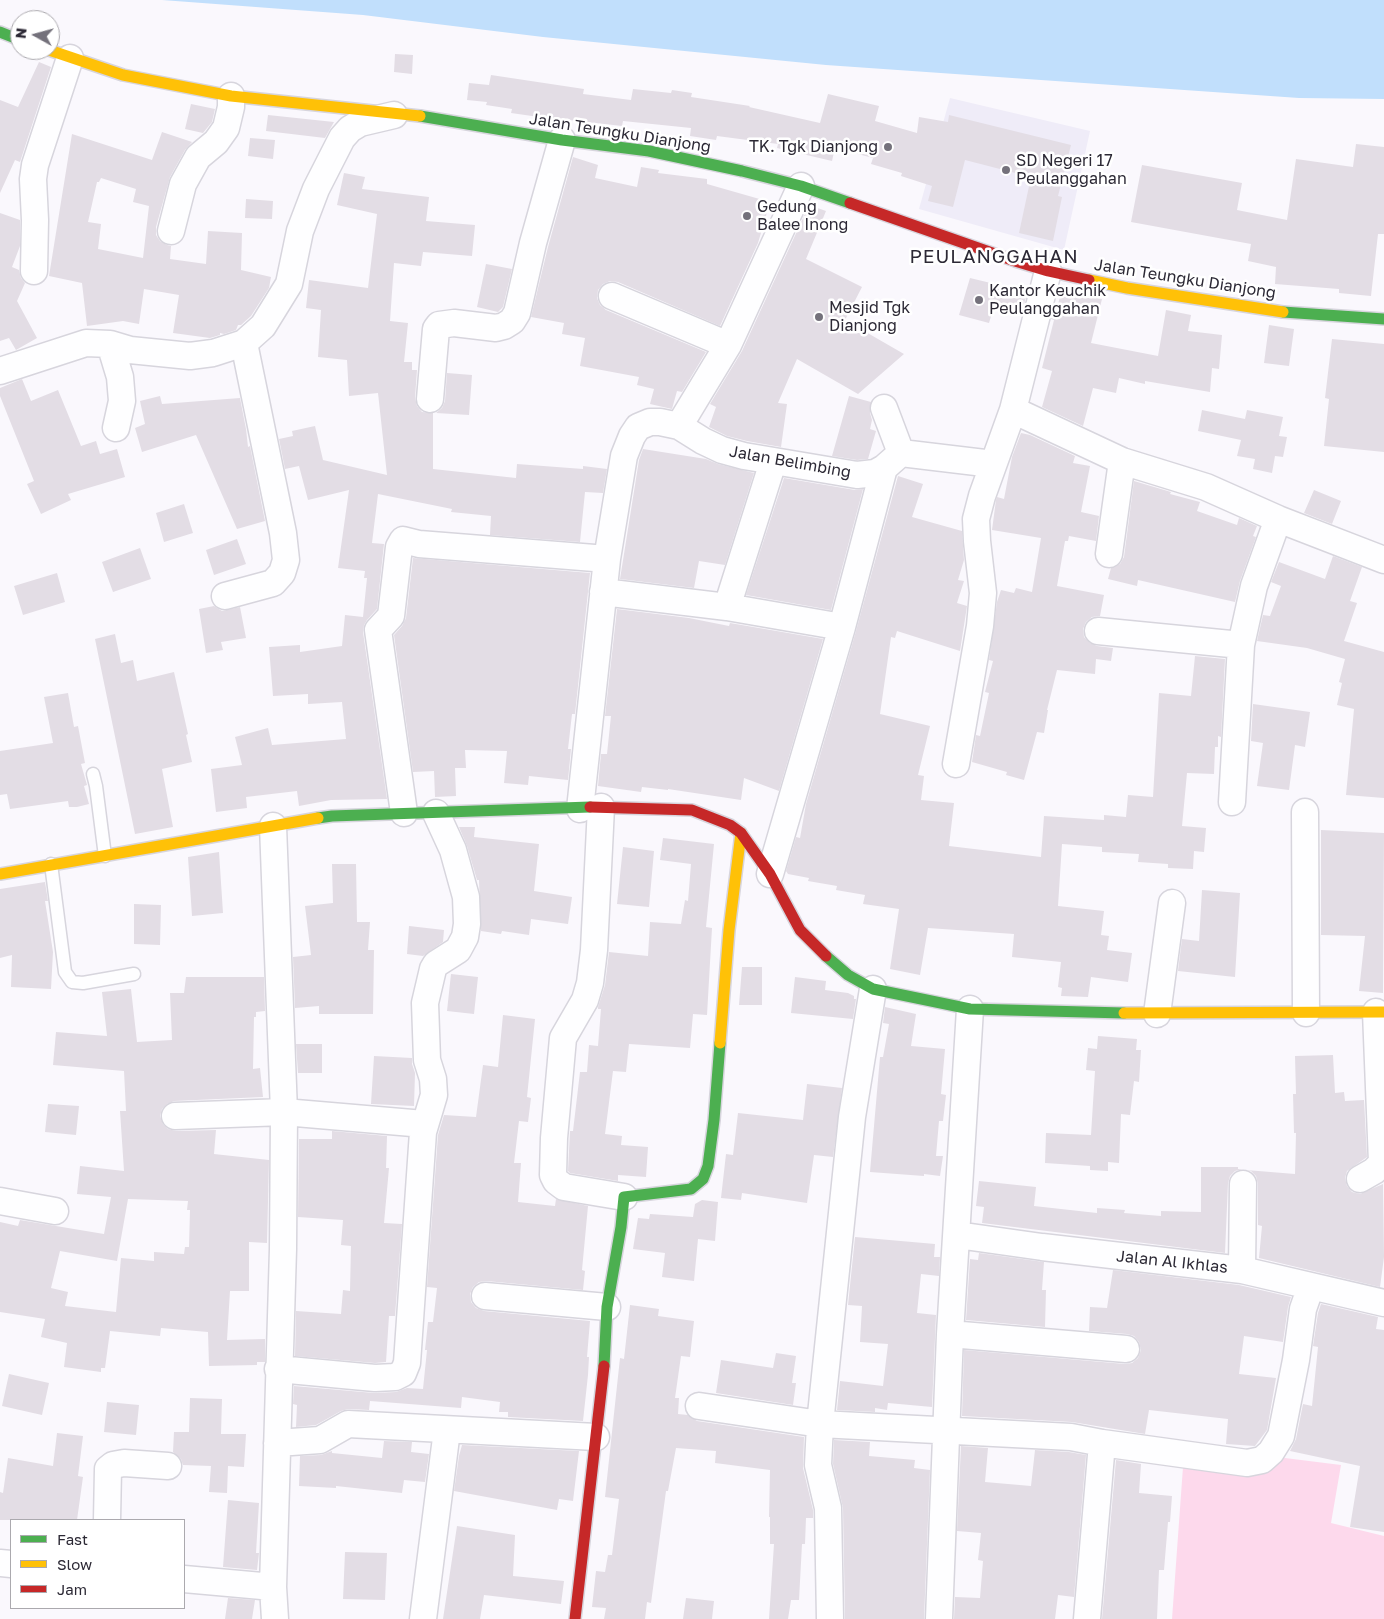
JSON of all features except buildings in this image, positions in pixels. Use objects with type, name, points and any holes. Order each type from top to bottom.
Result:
[{"type":"street","name":"Jalan Teungku Dianjong","points":[[60,54],[123,75],[231,96],[402,113],[562,140],[649,151],[801,186],[1048,271],[1127,288],[1206,301],[1292,313],[1384,319]]},
{"type":"street","points":[[34,271],[36,220],[32,180],[58,60]]},
{"type":"street","points":[[171,231],[183,184],[198,157],[216,142],[226,128],[231,107],[231,96]]},
{"type":"street","points":[[0,371],[86,343],[110,344],[130,350],[190,356],[213,353],[244,343],[263,326],[289,284],[300,231],[313,197],[342,138],[360,122],[402,113]]},
{"type":"street","points":[[430,400],[436,329],[439,325],[454,323],[496,328],[512,321],[517,313],[532,243],[562,140]]},
{"type":"street","points":[[741,833],[730,930],[714,1120],[708,1166],[703,1178],[691,1189],[624,1197],[564,1187],[556,1181],[553,1175],[554,1138],[563,1038],[585,1000],[590,983],[594,950],[591,808],[603,592],[624,456],[638,427],[650,422],[680,426],[728,345],[801,186]]},
{"type":"street","points":[[956,764],[980,626],[982,602],[976,519],[982,496],[1013,410],[1048,271]]},
{"type":"street","points":[[612,296],[728,345]]},
{"type":"street","points":[[225,596],[273,583],[282,573],[286,560],[283,533],[244,343]]},
{"type":"street","points":[[110,344],[120,377],[122,401],[116,428]]},
{"type":"street","points":[[770,874],[892,460],[884,408]]},
{"type":"street","points":[[1013,410],[1122,462],[1206,486],[1278,519],[1384,560]]},
{"type":"street","name":"Jalan Belimbing","points":[[680,426],[703,441],[722,450],[774,462],[857,475],[868,475],[892,460]]},
{"type":"street","points":[[892,460],[993,464]]},
{"type":"street","points":[[728,607],[774,462]]},
{"type":"street","points":[[1108,554],[1122,462]]},
{"type":"street","points":[[1232,802],[1241,646],[1254,586],[1278,519]]},
{"type":"street","points":[[404,813],[378,630],[391,616],[399,547],[403,540],[419,544],[607,559]]},
{"type":"street","points":[[603,592],[728,607],[842,626]]},
{"type":"street","points":[[1098,630],[1241,646]]},
{"type":"street","points":[[0,874],[332,816],[591,808],[692,810],[730,825],[741,833],[770,874],[800,930],[822,953],[848,975],[873,989],[970,1009],[1157,1014],[1380,1012],[1382,1163],[1374,1171],[1360,1179]]},
{"type":"street","points":[[1305,812],[1306,1013]]},
{"type":"street","points":[[278,1369],[375,1378],[395,1377],[403,1373],[407,1364],[424,1124],[434,1095],[427,1060],[425,1003],[433,969],[436,964],[458,950],[467,924],[466,897],[453,850],[436,813]]},
{"type":"street","points":[[273,826],[284,1112],[283,1249],[273,1587],[275,1619]]},
{"type":"street","points":[[1157,1014],[1172,903]]},
{"type":"street","points":[[830,1619],[828,1508],[818,1466],[820,1424],[852,1117],[873,989]]},
{"type":"street","points":[[939,1619],[948,1430],[950,1334],[970,1009]]},
{"type":"street","points":[[174,1116],[284,1112],[424,1124]]},
{"type":"street","points":[[1242,1270],[1243,1184]]},
{"type":"street","points":[[575,1619],[604,1376],[607,1307],[621,1227],[624,1197]]},
{"type":"street","points":[[0,1201],[55,1211]]},
{"type":"street","name":"Jalan Al Ikhlas","points":[[957,1234],[1042,1247],[1242,1270],[1384,1303]]},
{"type":"street","points":[[699,1406],[820,1424],[1071,1437],[1247,1463],[1262,1460],[1271,1452],[1281,1436],[1304,1309],[1311,1286]]},
{"type":"street","points":[[486,1296],[607,1307]]},
{"type":"street","points":[[950,1334],[1126,1349]]},
{"type":"street","points":[[277,1443],[320,1440],[348,1424],[596,1437]]},
{"type":"street","points":[[423,1619],[446,1430]]},
{"type":"street","points":[[1087,1619],[1102,1443]]},
{"type":"street","points":[[107,1519],[108,1469],[113,1465],[124,1463],[168,1466]]},
{"type":"street","points":[[185,1579],[273,1587]]},
{"type":"lane","points":[[92,774],[97,794],[105,856]]},
{"type":"lane","points":[[51,864],[65,972],[72,982],[83,983],[134,974]]},
{"type":"shaded area","name":"SD Negeri 17 Peulanggahan","points":[[950,98],[1090,131],[1064,250],[919,209]]},
{"type":"shaded area","points":[[1269,1456],[1341,1465],[1331,1523],[1384,1536],[1384,1619],[1172,1619],[1183,1467]]},
{"type":"water","points":[[162,0],[1384,0],[1384,99],[1299,98],[826,65],[543,37],[363,15]]},
{"type":"traffic: fast","points":[[0,32],[10,36]]},
{"type":"traffic: fast","points":[[420,116],[562,140],[649,151],[801,186],[850,203]]},
{"type":"traffic: fast","points":[[1283,312],[1384,319]]},
{"type":"traffic: fast","points":[[318,818],[590,807]]},
{"type":"traffic: fast","points":[[826,956],[848,975],[873,989],[970,1009],[1124,1013]]},
{"type":"traffic: fast","points":[[604,1366],[607,1307],[621,1227],[624,1197],[691,1189],[703,1179],[708,1166],[714,1120],[720,1043]]},
{"type":"traffic: slow","points":[[60,54],[123,75],[231,96],[420,116]]},
{"type":"traffic: slow","points":[[1089,280],[1127,288],[1283,312]]},
{"type":"traffic: slow","points":[[0,874],[318,818]]},
{"type":"traffic: slow","points":[[720,1043],[729,930],[741,833]]},
{"type":"traffic: slow","points":[[1124,1013],[1384,1012]]},
{"type":"traffic: jam","points":[[850,203],[1015,261],[1089,280]]},
{"type":"traffic: jam","points":[[590,807],[692,810],[730,825],[741,833],[770,874],[800,930],[826,956]]},
{"type":"traffic: jam","points":[[575,1619],[604,1366]]},
{"type":"place","name":"TK. Tgk Dianjong","points":[[888,147]]},
{"type":"place","name":"SD Negeri 17 Peulanggahan","points":[[1006,170]]},
{"type":"place","name":"Gedung Balee Inong","points":[[747,216]]},
{"type":"place","name":"Kantor Keuchik Peulanggahan","points":[[979,300]]},
{"type":"place","name":"Mesjid Tgk Dianjong","points":[[819,317]]},
{"type":"district","name":"PEULANGGAHAN","points":[[994,257]]}]
